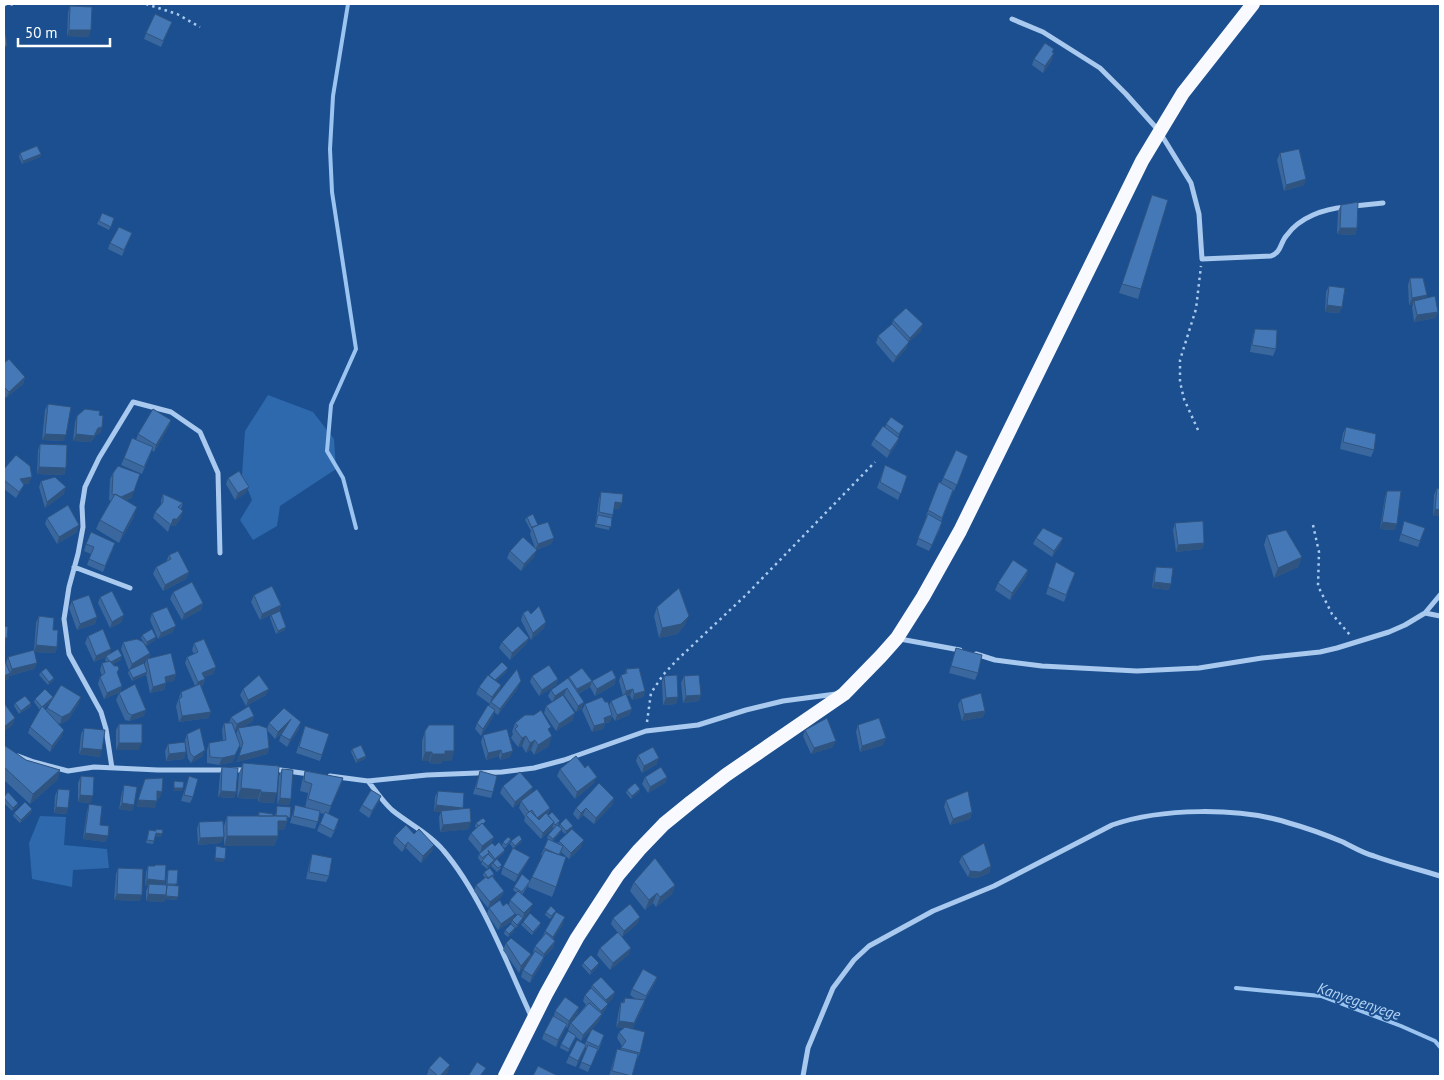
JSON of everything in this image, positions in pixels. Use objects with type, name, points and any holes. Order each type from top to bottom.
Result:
[{"type":"highway","points":[[504,1076],[577,938],[618,875],[639,850],[664,824],[726,775],[844,694],[897,638],[924,597],[960,531],[1142,161],[1183,93],[1252,4]]},
{"type":"street","points":[[1012,19],[1043,32],[1100,68],[1160,131],[1191,183],[1198,214],[1202,259],[1271,256],[1278,253],[1284,239],[1292,229],[1314,214],[1334,208],[1383,203]]},
{"type":"street","points":[[112,768],[106,729],[101,712],[69,654],[64,619],[83,527],[82,506],[85,487],[99,458],[133,402],[171,412],[200,432],[218,473],[220,553]]},
{"type":"street","points":[[74,567],[130,588]]},
{"type":"street","points":[[897,638],[967,652],[995,660],[1042,666],[1137,671],[1191,669],[1262,658],[1320,652],[1356,642],[1405,625],[1425,613],[1440,595]]},
{"type":"street","points":[[1425,613],[1440,616]]},
{"type":"street","points":[[323,775],[368,780],[419,775],[502,772],[534,768],[564,760],[646,731],[698,725],[783,701],[844,694]]},
{"type":"street","points":[[11,753],[34,762],[68,771],[94,768],[251,770]]},
{"type":"street","points":[[270,769],[314,774]]},
{"type":"street","points":[[368,780],[390,808],[431,837],[444,850],[458,870],[492,930],[533,1020]]},
{"type":"street","points":[[803,1076],[808,1048],[834,988],[854,960],[870,946],[933,911],[994,886],[1112,825],[1130,818],[1189,812],[1220,812],[1272,818],[1289,822],[1376,857],[1440,876]]},
{"type":"path","points":[[4,5],[15,4]]},
{"type":"path","points":[[146,4],[177,14],[200,26]]},
{"type":"path","points":[[1198,430],[1184,399],[1180,382],[1180,360],[1196,309],[1202,259]]},
{"type":"path","points":[[646,731],[651,693],[662,675],[748,594],[875,462]]},
{"type":"path","points":[[1312,525],[1319,552],[1318,586],[1332,614],[1356,642]]},
{"type":"shaded area","points":[[268,395],[313,412],[334,439],[336,469],[280,506],[277,526],[253,540],[240,520],[252,500],[242,475],[245,431]]},
{"type":"shaded area","points":[[40,816],[66,817],[64,845],[107,849],[109,868],[73,870],[72,887],[32,879],[29,843]]},
{"type":"building","points":[[70,6],[92,7],[91,30],[69,30]]},
{"type":"building","points":[[155,14],[172,22],[163,41],[146,33]]},
{"type":"building","points":[[5,29],[7,46],[4,46]]},
{"type":"building","points":[[1045,43],[1054,49],[1052,52],[1054,53],[1045,66],[1034,59]]},
{"type":"building","points":[[37,146],[41,154],[23,161],[20,153]]},
{"type":"building","points":[[1299,149],[1306,179],[1286,185],[1280,153]]},
{"type":"building","points":[[1152,195],[1168,200],[1141,289],[1122,284]]},
{"type":"building","points":[[1358,202],[1357,228],[1340,228],[1341,205]]},
{"type":"building","points":[[102,213],[114,218],[111,227],[99,221]]},
{"type":"building","points":[[119,227],[132,233],[124,250],[110,243]]},
{"type":"building","points":[[1410,278],[1423,278],[1427,295],[1412,298]]},
{"type":"building","points":[[1329,286],[1345,288],[1342,307],[1327,305]]},
{"type":"building","points":[[1435,296],[1438,312],[1417,315],[1414,301]]},
{"type":"building","points":[[906,308],[923,324],[910,338],[893,320]]},
{"type":"building","points":[[892,324],[909,342],[896,357],[878,336]]},
{"type":"building","points":[[1255,329],[1277,330],[1276,349],[1252,345]]},
{"type":"building","points":[[9,359],[25,377],[9,392],[4,388],[4,363]]},
{"type":"building","points":[[48,404],[71,407],[66,435],[45,434]]},
{"type":"building","points":[[85,409],[100,411],[99,415],[103,416],[102,427],[98,428],[94,436],[76,434],[77,416]]},
{"type":"building","points":[[153,409],[171,420],[156,445],[138,434]]},
{"type":"building","points":[[891,417],[904,426],[899,434],[886,424]]},
{"type":"building","points":[[883,426],[899,438],[890,451],[874,439]]},
{"type":"building","points":[[1346,427],[1376,434],[1374,450],[1343,442]]},
{"type":"building","points":[[132,438],[153,447],[144,467],[124,458]]},
{"type":"building","points":[[40,444],[67,445],[66,468],[39,467]]},
{"type":"building","points":[[956,450],[968,456],[957,485],[943,478]]},
{"type":"building","points":[[16,455],[30,466],[32,477],[20,479],[24,485],[19,492],[4,480],[4,469]]},
{"type":"building","points":[[885,465],[907,476],[901,494],[880,482]]},
{"type":"building","points":[[118,466],[140,474],[134,491],[121,497],[112,494],[113,473]]},
{"type":"building","points":[[239,471],[249,487],[238,493],[228,478]]},
{"type":"building","points":[[55,477],[66,487],[47,502],[41,481]]},
{"type":"building","points":[[939,482],[953,490],[942,518],[928,510]]},
{"type":"building","points":[[1437,488],[1440,489],[1440,510],[1435,509]]},
{"type":"building","points":[[1387,491],[1401,491],[1397,524],[1382,522]]},
{"type":"building","points":[[601,492],[623,494],[622,503],[615,502],[613,515],[599,512]]},
{"type":"building","points":[[115,494],[137,507],[123,533],[100,520]]},
{"type":"building","points":[[163,494],[183,503],[178,507],[183,511],[177,519],[173,519],[171,525],[155,512],[163,502]]},
{"type":"building","points":[[68,505],[79,525],[59,537],[47,518]]},
{"type":"building","points":[[533,514],[538,525],[532,528],[527,517]]},
{"type":"building","points":[[928,514],[942,522],[932,545],[918,538]]},
{"type":"building","points":[[598,515],[612,518],[611,527],[596,524]]},
{"type":"building","points":[[1203,521],[1204,543],[1178,545],[1175,523]]},
{"type":"building","points":[[1404,521],[1425,528],[1420,541],[1401,534]]},
{"type":"building","points":[[548,522],[554,538],[538,544],[532,527]]},
{"type":"building","points":[[1043,528],[1063,538],[1054,551],[1036,538]]},
{"type":"building","points":[[1286,530],[1302,557],[1278,568],[1267,535]]},
{"type":"building","points":[[91,532],[115,543],[105,566],[89,559],[94,547],[86,544]]},
{"type":"building","points":[[523,537],[537,550],[524,564],[510,551]]},
{"type":"building","points":[[178,551],[189,572],[165,585],[156,567],[171,559],[169,555]]},
{"type":"building","points":[[1013,560],[1028,570],[1012,593],[998,583]]},
{"type":"building","points":[[1056,562],[1075,573],[1066,595],[1048,587]]},
{"type":"building","points":[[1156,567],[1173,568],[1171,584],[1154,582]]},
{"type":"building","points":[[192,582],[203,603],[184,614],[173,592]]},
{"type":"building","points":[[272,586],[281,605],[262,614],[254,595]]},
{"type":"building","points":[[679,588],[689,616],[681,624],[662,628],[657,607]]},
{"type":"building","points":[[112,591],[124,615],[112,622],[100,597]]},
{"type":"building","points":[[89,595],[97,617],[80,624],[72,601]]},
{"type":"building","points":[[539,606],[546,622],[533,633],[523,613],[528,610],[531,614]]},
{"type":"building","points":[[167,607],[176,626],[161,633],[152,613]]},
{"type":"building","points":[[280,611],[286,627],[278,631],[271,615]]},
{"type":"building","points":[[39,616],[54,618],[53,630],[58,630],[57,647],[36,645]]},
{"type":"building","points":[[4,626],[8,627],[7,638],[4,638]]},
{"type":"building","points":[[518,626],[529,638],[512,653],[502,642]]},
{"type":"building","points":[[103,629],[111,649],[96,656],[88,636]]},
{"type":"building","points":[[152,629],[156,637],[147,642],[142,635]]},
{"type":"building","points":[[137,639],[143,642],[150,653],[132,664],[123,642]]},
{"type":"building","points":[[204,639],[216,667],[202,673],[205,679],[198,682],[187,657],[198,652],[194,643]]},
{"type":"building","points":[[956,648],[982,655],[978,673],[951,666]]},
{"type":"building","points":[[118,649],[122,656],[111,662],[109,661],[106,656]]},
{"type":"building","points":[[34,650],[37,663],[12,669],[8,657]]},
{"type":"building","points":[[171,653],[176,674],[165,677],[166,683],[153,687],[147,659]]},
{"type":"building","points":[[4,659],[10,673],[4,676]]},
{"type":"building","points":[[110,661],[114,666],[118,666],[117,672],[122,686],[107,693],[100,677],[105,673],[102,663]]},
{"type":"building","points":[[502,662],[508,668],[495,680],[489,675]]},
{"type":"building","points":[[144,663],[147,672],[133,678],[129,670]]},
{"type":"building","points":[[549,665],[558,679],[542,690],[532,676]]},
{"type":"building","points":[[46,668],[54,678],[49,682],[41,672]]},
{"type":"building","points":[[582,668],[592,681],[577,689],[569,677]]},
{"type":"building","points":[[639,668],[645,691],[634,694],[633,689],[626,691],[621,675],[627,673],[626,669]]},
{"type":"building","points":[[517,669],[521,681],[500,709],[491,702]]},
{"type":"building","points":[[612,670],[616,678],[597,689],[592,681]]},
{"type":"building","points":[[259,675],[269,689],[248,700],[243,689]]},
{"type":"building","points":[[488,675],[501,685],[492,697],[479,687]]},
{"type":"building","points":[[677,675],[678,697],[666,698],[664,676]]},
{"type":"building","points":[[699,675],[701,695],[686,696],[684,676]]},
{"type":"building","points":[[568,678],[584,702],[578,706],[567,688],[555,696],[551,690]]},
{"type":"building","points":[[135,684],[146,710],[132,715],[128,713],[119,693]]},
{"type":"building","points":[[200,684],[211,712],[182,716],[179,699],[182,697],[181,692]]},
{"type":"building","points":[[61,685],[81,697],[70,713],[62,717],[47,708]]},
{"type":"building","points":[[45,689],[53,697],[42,707],[35,699]]},
{"type":"building","points":[[981,693],[985,711],[964,714],[961,699]]},
{"type":"building","points":[[626,694],[632,709],[617,715],[611,701]]},
{"type":"building","points":[[563,695],[575,713],[559,724],[546,706]]},
{"type":"building","points":[[25,696],[31,703],[21,711],[15,703]]},
{"type":"building","points":[[602,697],[605,702],[608,702],[612,715],[604,718],[605,723],[594,726],[585,704]]},
{"type":"building","points":[[4,703],[15,718],[4,727]]},
{"type":"building","points":[[488,705],[495,710],[483,729],[477,723]]},
{"type":"building","points":[[42,706],[64,730],[52,746],[30,727]]},
{"type":"building","points":[[249,706],[254,716],[237,724],[231,717]]},
{"type":"building","points":[[284,708],[301,722],[290,740],[281,735],[291,719],[278,732],[269,723]]},
{"type":"building","points":[[541,710],[551,727],[548,729],[552,736],[538,745],[535,740],[530,743],[526,736],[522,738],[515,729],[518,726],[515,723],[525,715],[534,715]]},
{"type":"building","points":[[827,718],[836,741],[814,748],[805,730]]},
{"type":"building","points":[[879,718],[886,738],[862,746],[858,725]]},
{"type":"building","points":[[224,723],[232,723],[240,745],[235,755],[222,758],[210,757],[209,743],[226,740]]},
{"type":"building","points":[[119,724],[142,724],[142,743],[119,743]]},
{"type":"building","points":[[258,725],[267,728],[269,748],[239,756],[243,743],[238,728]]},
{"type":"building","points":[[429,725],[454,725],[454,751],[445,751],[445,754],[425,752],[425,731]]},
{"type":"building","points":[[305,726],[329,734],[322,755],[299,747]]},
{"type":"building","points":[[84,728],[105,730],[102,750],[82,748]]},
{"type":"building","points":[[200,728],[205,750],[194,757],[190,753],[187,734]]},
{"type":"building","points":[[507,729],[513,751],[502,754],[501,750],[488,753],[483,735]]},
{"type":"building","points":[[185,742],[186,752],[169,754],[168,744]]},
{"type":"building","points":[[4,745],[26,760],[60,770],[33,794],[4,767]]},
{"type":"building","points":[[361,745],[366,756],[357,760],[352,749]]},
{"type":"building","points":[[653,747],[659,758],[644,766],[638,755]]},
{"type":"building","points":[[576,756],[585,768],[588,765],[597,777],[577,792],[560,769]]},
{"type":"building","points":[[243,763],[279,766],[277,793],[241,788]]},
{"type":"building","points":[[222,767],[238,768],[236,792],[221,791]]},
{"type":"building","points":[[661,767],[667,777],[650,787],[645,777]]},
{"type":"building","points":[[282,769],[293,770],[291,799],[280,798]]},
{"type":"building","points":[[305,771],[343,778],[331,806],[308,799],[312,784],[304,781]]},
{"type":"building","points":[[480,771],[497,776],[493,792],[476,788]]},
{"type":"building","points":[[520,772],[533,787],[515,802],[503,786]]},
{"type":"building","points":[[81,776],[94,777],[93,796],[80,795]]},
{"type":"building","points":[[189,776],[198,779],[193,797],[184,795]]},
{"type":"building","points":[[163,778],[162,792],[157,791],[157,801],[138,800],[145,779]]},
{"type":"building","points":[[174,781],[184,782],[183,788],[174,788]]},
{"type":"building","points":[[599,783],[614,798],[596,818],[586,808],[581,813],[576,808]]},
{"type":"building","points":[[635,783],[640,789],[632,796],[627,790]]},
{"type":"building","points":[[124,785],[137,787],[134,805],[122,803]]},
{"type":"building","points":[[58,789],[70,790],[68,808],[56,807]]},
{"type":"building","points":[[537,789],[550,808],[537,818],[532,810],[529,812],[521,801]]},
{"type":"building","points":[[371,790],[381,796],[372,811],[362,805]]},
{"type":"building","points":[[438,791],[464,793],[463,808],[436,805]]},
{"type":"building","points":[[968,791],[972,812],[953,819],[946,800]]},
{"type":"building","points":[[8,792],[18,803],[13,808],[4,798]]},
{"type":"building","points":[[25,802],[32,809],[21,820],[14,813]]},
{"type":"building","points":[[89,804],[102,806],[100,825],[109,826],[108,836],[85,833]]},
{"type":"building","points":[[295,805],[320,811],[318,822],[293,816]]},
{"type":"building","points":[[277,806],[291,807],[290,818],[287,816],[276,816]]},
{"type":"building","points":[[470,808],[471,822],[443,825],[441,811]]},
{"type":"building","points":[[530,811],[539,820],[546,813],[554,822],[543,833],[526,815]]},
{"type":"building","points":[[259,812],[273,814],[273,816],[259,816]]},
{"type":"building","points":[[325,812],[339,819],[334,831],[320,824]]},
{"type":"building","points":[[552,812],[560,821],[555,825],[548,816]]},
{"type":"building","points":[[227,816],[287,816],[287,821],[278,821],[278,836],[227,836]]},
{"type":"building","points":[[483,818],[486,821],[479,826],[476,823]]},
{"type":"building","points":[[566,818],[573,826],[566,831],[560,824]]},
{"type":"building","points":[[223,821],[224,837],[200,838],[199,822]]},
{"type":"building","points":[[482,823],[494,837],[482,846],[471,833]]},
{"type":"building","points":[[406,825],[414,834],[419,829],[434,845],[423,856],[408,842],[405,846],[395,836]]},
{"type":"building","points":[[557,825],[562,829],[553,839],[548,835]]},
{"type":"building","points":[[156,829],[163,830],[162,834],[156,833],[154,841],[147,840],[149,830],[156,831]]},
{"type":"building","points":[[572,829],[584,840],[571,853],[559,841]]},
{"type":"building","points":[[519,835],[522,839],[515,846],[511,841]]},
{"type":"building","points":[[508,837],[511,839],[506,845],[503,842]]},
{"type":"building","points":[[548,839],[563,846],[559,855],[544,848]]},
{"type":"building","points":[[499,842],[505,850],[495,859],[488,850],[489,853],[482,858],[479,854],[492,843],[495,846]]},
{"type":"building","points":[[984,843],[991,866],[980,872],[970,871],[962,856]]},
{"type":"building","points":[[216,846],[226,848],[225,859],[215,858]]},
{"type":"building","points":[[513,848],[530,857],[518,875],[503,867]]},
{"type":"building","points":[[545,850],[566,857],[556,887],[532,877]]},
{"type":"building","points":[[312,854],[332,858],[329,876],[309,872]]},
{"type":"building","points":[[488,854],[494,860],[488,866],[482,861]]},
{"type":"building","points":[[655,858],[675,885],[660,897],[657,893],[649,900],[634,882]]},
{"type":"building","points":[[497,859],[502,865],[498,868],[493,863]]},
{"type":"building","points":[[166,865],[165,881],[147,879],[148,866]]},
{"type":"building","points":[[118,868],[143,869],[142,895],[117,894]]},
{"type":"building","points":[[490,868],[494,874],[488,878],[484,872]]},
{"type":"building","points":[[168,870],[178,870],[177,884],[167,884]]},
{"type":"building","points":[[522,874],[530,881],[522,892],[514,887]]},
{"type":"building","points":[[492,876],[504,891],[490,902],[476,885],[486,877],[488,879]]},
{"type":"building","points":[[149,884],[167,885],[166,895],[148,894]]},
{"type":"building","points":[[167,885],[179,886],[178,897],[166,896]]},
{"type":"building","points":[[518,891],[533,904],[524,913],[510,900]]},
{"type":"building","points":[[500,900],[503,906],[507,903],[515,914],[501,924],[489,908]]},
{"type":"building","points":[[630,904],[640,917],[624,931],[613,918]]},
{"type":"building","points":[[551,906],[556,911],[551,916],[546,912]]},
{"type":"building","points":[[556,912],[565,917],[553,937],[545,931]]},
{"type":"building","points":[[530,913],[541,923],[533,932],[523,922]]},
{"type":"building","points":[[518,914],[523,918],[517,925],[512,920]]},
{"type":"building","points":[[511,924],[515,928],[509,934],[505,930]]},
{"type":"building","points":[[618,932],[631,948],[613,963],[600,948]]},
{"type":"building","points":[[546,933],[555,941],[544,954],[535,946]]},
{"type":"building","points":[[511,938],[531,954],[521,966],[506,943]]},
{"type":"building","points":[[535,951],[544,957],[532,976],[523,970]]},
{"type":"building","points":[[591,955],[599,963],[591,971],[583,963]]},
{"type":"building","points":[[643,969],[657,977],[646,996],[632,989]]},
{"type":"building","points":[[601,977],[615,992],[606,1000],[592,985]]},
{"type":"building","points":[[591,988],[608,1004],[601,1011],[585,995]]},
{"type":"building","points":[[565,997],[579,1007],[569,1021],[555,1011]]},
{"type":"building","points":[[625,998],[645,1000],[634,1023],[619,1021],[621,1002],[624,1003]]},
{"type":"building","points":[[589,1003],[602,1014],[583,1035],[571,1023]]},
{"type":"building","points":[[553,1016],[567,1024],[558,1040],[544,1033]]},
{"type":"building","points":[[625,1027],[645,1032],[640,1053],[621,1048],[626,1041],[619,1032]]},
{"type":"building","points":[[592,1029],[604,1035],[599,1047],[586,1041]]},
{"type":"building","points":[[568,1031],[576,1036],[569,1049],[561,1044]]},
{"type":"building","points":[[577,1040],[586,1045],[578,1061],[569,1056]]},
{"type":"building","points":[[588,1045],[598,1049],[591,1066],[581,1062]]},
{"type":"building","points":[[617,1049],[638,1054],[632,1076],[612,1071]]},
{"type":"building","points":[[440,1056],[450,1065],[438,1076],[429,1068]]},
{"type":"building","points":[[477,1062],[486,1068],[480,1076],[469,1075]]},
{"type":"building","points":[[538,1066],[558,1076],[533,1076]]},
{"type":"waterway","points":[[348,4],[333,96],[330,149],[332,192],[356,349],[331,405],[327,451],[343,478],[356,528]]},
{"type":"waterway","name":"Kanyegenyege","points":[[1236,988],[1321,996],[1401,1026],[1435,1041],[1440,1047]]}]
